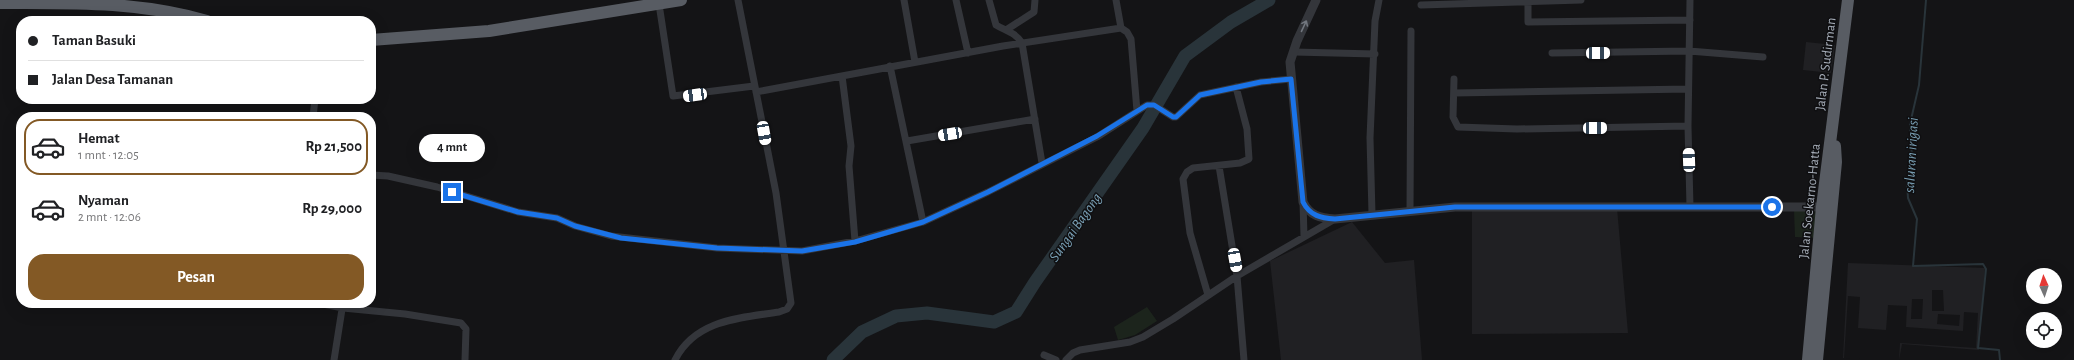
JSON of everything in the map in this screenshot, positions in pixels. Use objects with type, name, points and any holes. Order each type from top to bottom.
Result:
[{"type":"highway","points":[[376,40],[489,31],[681,0]]},
{"type":"highway","name":"Jalan P. Sudirman","points":[[1832,131],[1848,0]]},
{"type":"highway","points":[[0,3],[136,3],[189,16]]},
{"type":"highway","name":"Jalan Soekarno-Hatta","points":[[1817,360],[1816,324],[1827,207],[1832,131]]},
{"type":"highway","name":"Jalan Soekarno-Hatta","points":[[1808,360],[1816,324]]},
{"type":"street","points":[[675,360],[679,352],[696,334],[714,323],[778,312],[786,309],[791,303],[776,193],[738,0]]},
{"type":"street","points":[[904,0],[915,62]]},
{"type":"street","points":[[956,0],[968,52]]},
{"type":"street","points":[[989,0],[993,21],[996,25],[1018,37],[1022,44],[1036,119],[1042,163]]},
{"type":"street","points":[[1006,30],[1034,12],[1035,0]]},
{"type":"street","points":[[1116,0],[1120,28],[1129,35],[1131,39],[1137,111]]},
{"type":"street","points":[[1304,236],[1303,202],[1290,62],[1316,0]]},
{"type":"street","points":[[1372,214],[1370,138],[1375,54],[1375,21],[1379,0]]},
{"type":"street","points":[[1421,5],[1581,0]]},
{"type":"street","points":[[1690,0],[1688,89],[1690,207]]},
{"type":"street","points":[[1528,2],[1528,22],[1690,20]]},
{"type":"street","points":[[659,4],[673,96],[755,89],[842,76],[968,52],[1120,28]]},
{"type":"street","points":[[1410,211],[1411,31]]},
{"type":"street","points":[[1552,53],[1689,51],[1763,57]]},
{"type":"street","points":[[1294,52],[1375,54]]},
{"type":"street","points":[[890,66],[923,222]]},
{"type":"street","points":[[842,76],[852,146],[849,166],[855,242]]},
{"type":"street","points":[[376,175],[388,176],[437,187],[518,212],[557,218],[593,232],[630,240],[717,248],[802,251],[855,242],[923,222],[988,192],[1097,136],[1147,105],[1154,105],[1173,117],[1181,113],[1189,103],[1200,95],[1236,87],[1291,79]]},
{"type":"street","points":[[1454,79],[1454,121],[1458,127],[1688,126]]},
{"type":"street","points":[[1208,295],[1190,233],[1183,179],[1185,174],[1190,170],[1244,162],[1250,156],[1247,130],[1236,87]]},
{"type":"street","points":[[1454,93],[1688,89]]},
{"type":"street","points":[[906,141],[1036,119]]},
{"type":"street","points":[[1219,166],[1237,276],[1244,360]]},
{"type":"street","points":[[1303,202],[1312,214],[1320,218],[1335,219],[1372,214],[1455,207],[1827,207]]},
{"type":"street","points":[[1066,360],[1073,353],[1080,350],[1130,342],[1143,338],[1237,276],[1335,219]]},
{"type":"street","points":[[334,360],[343,308]]},
{"type":"street","points":[[358,308],[461,323],[466,329],[465,360]]},
{"type":"street","points":[[1044,355],[1056,360]]},
{"type":"shaded area","points":[[1806,42],[1835,45],[1831,73],[1803,70]]},
{"type":"shaded area","points":[[1472,207],[1617,208],[1628,333],[1472,334]]},
{"type":"shaded area","points":[[1794,210],[1821,212],[1819,238],[1795,237]]},
{"type":"shaded area","points":[[1352,222],[1385,263],[1414,260],[1422,360],[1281,360],[1270,261]]},
{"type":"shaded area","points":[[1848,263],[1985,268],[1979,350],[1902,344],[1899,360],[1900,343],[1976,348],[1978,313],[1964,312],[1963,331],[1906,327],[1907,306],[1888,305],[1886,330],[1858,328],[1860,297],[1848,296],[1844,358],[1875,360],[1843,358]],"holes":[[[1932,290],[1943,290],[1944,311],[1932,311]],[[1912,299],[1923,299],[1922,319],[1911,319]],[[1938,314],[1960,315],[1959,326],[1937,324]]]},
{"type":"shaded area","points":[[1147,307],[1157,321],[1135,335],[1118,340],[1114,327]]},
{"type":"waterway","name":"Sungai Bagong","points":[[833,360],[862,332],[896,316],[927,313],[994,322],[1016,312],[1035,282],[1143,128],[1185,56],[1231,22],[1269,0]]},
{"type":"waterway","name":"saluran irigasi","points":[[1926,0],[1919,85],[1910,124],[1912,158],[1907,180],[1908,198],[1917,219],[1913,266],[1983,264],[1986,269],[1978,348],[1999,350],[2000,360]]},
{"type":"route","points":[[452,192],[518,212],[561,219],[575,226],[593,232],[630,240],[717,248],[796,252],[855,242],[923,222],[988,192],[1097,136],[1147,105],[1154,105],[1173,117],[1176,117],[1184,111],[1189,103],[1200,95],[1212,91],[1274,80],[1291,79],[1303,202],[1305,207],[1312,214],[1320,218],[1335,219],[1372,214],[1455,207],[1772,207]]}]
